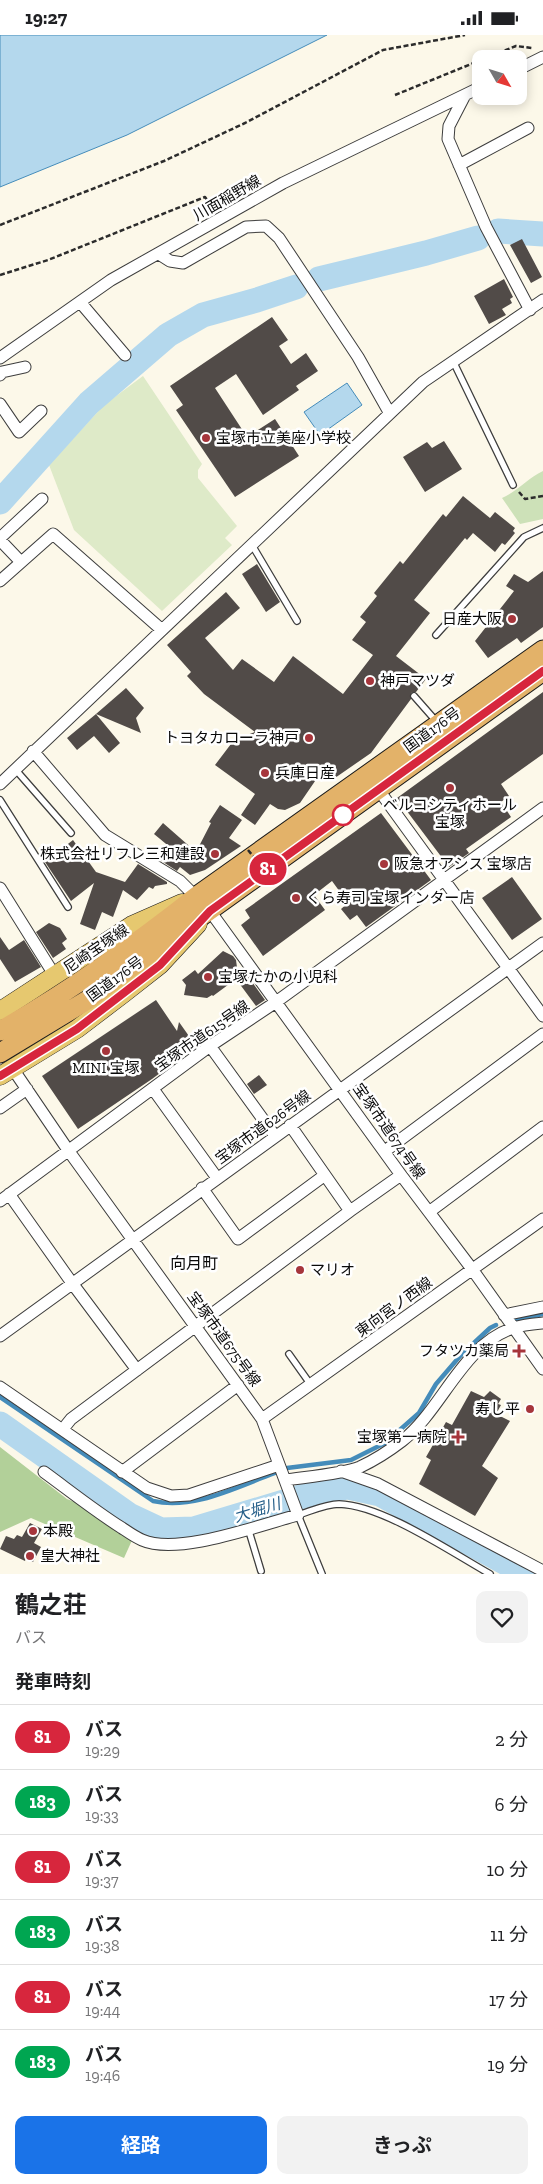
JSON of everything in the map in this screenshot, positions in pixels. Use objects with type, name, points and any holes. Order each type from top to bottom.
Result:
[{"type":"highway","name":"国道176号","points":[[0,1031],[79,983],[144,938],[197,896],[543,650]]},
{"type":"highway","name":"国道176号","points":[[0,1053],[89,999],[543,671]]},
{"type":"main road","name":"尼崎宝塚線","points":[[0,1011],[132,925],[197,896]]},
{"type":"main road","points":[[6,1072],[77,1029],[160,965],[210,911]]},
{"type":"street","points":[[528,64],[543,57]]},
{"type":"street","name":"川面稲野線","points":[[0,358],[111,280],[283,183],[472,92]]},
{"type":"street","points":[[465,95],[449,126],[448,139],[486,227],[530,310]]},
{"type":"street","points":[[459,165],[528,127]]},
{"type":"street","points":[[159,254],[170,261],[183,263],[246,227],[266,226],[284,245],[358,357],[389,412]]},
{"type":"street","points":[[80,302],[125,355]]},
{"type":"street","points":[[0,784],[389,412],[423,382],[530,310],[542,304]]},
{"type":"street","points":[[1,372],[25,367]]},
{"type":"street","points":[[0,404],[20,432],[42,411]]},
{"type":"street","points":[[20,561],[0,539],[42,499]]},
{"type":"street","points":[[0,581],[53,533],[162,630]]},
{"type":"street","name":"宝塚市道674号線","points":[[33,751],[105,835],[180,881],[210,911],[543,1369]]},
{"type":"street","points":[[378,789],[446,880],[543,1016]]},
{"type":"street","name":"宝塚市道615号線","points":[[5,1197],[210,1046],[276,1002],[543,808]]},
{"type":"street","points":[[0,888],[56,976]]},
{"type":"street","name":"宝塚市道626号線","points":[[0,1336],[543,943]]},
{"type":"street","points":[[384,1151],[543,1034]]},
{"type":"street","points":[[210,1046],[275,1136]]},
{"type":"street","name":"宝塚市道675号線","points":[[6,1072],[27,1089],[68,1150],[262,1419],[296,1511]]},
{"type":"street","points":[[0,1108],[27,1089]]},
{"type":"street","points":[[153,1089],[217,1178]]},
{"type":"street","points":[[290,1125],[350,1211]]},
{"type":"street","points":[[429,1212],[543,1127]]},
{"type":"street","points":[[202,1188],[238,1239],[325,1175]]},
{"type":"street","points":[[63,1429],[71,1419],[137,1369],[350,1211],[402,1175]]},
{"type":"street","points":[[5,1197],[137,1369]]},
{"type":"street","name":"東向宮ノ西線","points":[[262,1419],[543,1219]]},
{"type":"street","points":[[504,1315],[543,1307]]},
{"type":"street","points":[[286,1484],[358,1467],[379,1457],[403,1440],[425,1419],[451,1381],[490,1341],[512,1328],[543,1323]]},
{"type":"street","points":[[122,1472],[238,1385]]},
{"type":"street","points":[[0,1387],[147,1488],[172,1496],[189,1495],[279,1465]]},
{"type":"street","points":[[341,1470],[378,1484],[543,1571]]},
{"type":"street","points":[[44,1472],[105,1517],[142,1540],[162,1545],[187,1544],[248,1528],[296,1511]]},
{"type":"lane","points":[[453,361],[513,485]]},
{"type":"lane","points":[[436,635],[524,537],[543,528]]},
{"type":"lane","points":[[252,545],[297,621]]},
{"type":"lane","points":[[414,697],[439,725]]},
{"type":"lane","points":[[15,769],[71,833]]},
{"type":"lane","points":[[0,800],[68,907]]},
{"type":"lane","points":[[290,1354],[311,1385]]},
{"type":"lane","points":[[296,1511],[337,1504],[364,1507],[391,1519],[490,1574]]},
{"type":"lane","name":"宝塚市道675号線","points":[[296,1511],[322,1574]]},
{"type":"lane","points":[[248,1528],[261,1571]]},
{"type":"path","points":[[0,225],[164,161],[245,123],[384,50],[465,35]]},
{"type":"path","points":[[506,50],[516,46],[532,48]]},
{"type":"path","points":[[395,95],[472,63]]},
{"type":"path","points":[[0,275],[48,260],[205,197],[214,211]]},
{"type":"path","points":[[513,485],[525,499],[543,496]]},
{"type":"path","points":[[248,850],[276,884]]},
{"type":"green space","points":[[143,376],[202,464],[198,470],[198,478],[237,526],[225,538],[232,545],[162,611],[74,530],[49,465],[104,405]]},
{"type":"green space","points":[[543,471],[543,519],[520,524],[502,498]]},
{"type":"green space","points":[[0,1447],[67,1499],[138,1527],[124,1558],[31,1518],[0,1532]]},
{"type":"water","points":[[0,35],[327,35],[127,135],[0,187]]},
{"type":"water","points":[[347,383],[362,405],[320,435],[304,412]]},
{"type":"building","points":[[522,239],[542,277],[531,283],[510,245]]},
{"type":"building","points":[[504,279],[513,297],[510,299],[512,303],[502,309],[506,315],[489,324],[474,296]]},
{"type":"building","points":[[272,317],[288,340],[279,346],[291,364],[306,353],[318,371],[296,386],[299,390],[263,415],[236,374],[215,388],[247,437],[275,419],[299,456],[235,497],[176,410],[183,405],[170,386]]},
{"type":"building","points":[[444,441],[462,469],[425,492],[403,457],[427,442],[432,448]]},
{"type":"building","points":[[463,496],[490,518],[495,512],[515,528],[513,531],[515,533],[505,545],[502,543],[495,552],[473,533],[467,540],[465,538],[414,600],[430,613],[396,656],[426,679],[416,692],[411,693],[411,699],[371,753],[332,780],[324,768],[300,803],[285,810],[278,809],[270,804],[255,825],[241,815],[255,794],[215,765],[234,740],[255,732],[204,694],[187,676],[191,672],[167,645],[226,592],[240,608],[205,638],[233,670],[242,659],[274,682],[293,656],[343,694],[373,655],[352,640],[366,622],[360,617],[377,596],[374,593],[400,561],[403,564],[443,514],[446,517]]},
{"type":"building","points":[[257,564],[280,602],[266,612],[242,574]]},
{"type":"building","points":[[543,571],[543,627],[521,643],[517,638],[488,658],[475,641],[514,591],[506,586],[514,574],[528,582]]},
{"type":"building","points":[[126,688],[144,708],[136,718],[141,733],[96,714]]},
{"type":"building","points":[[543,692],[543,754],[501,784],[509,796],[501,802],[511,817],[466,849],[469,853],[449,867],[397,798]]},
{"type":"building","points":[[96,714],[120,743],[109,753],[94,736],[77,750],[67,738]]},
{"type":"building","points":[[220,805],[242,820],[229,838],[241,846],[205,870],[190,875],[180,867],[177,871],[160,860],[171,848],[154,834],[163,823],[196,852],[211,823],[209,822]]},
{"type":"building","points":[[381,813],[431,880],[366,927],[357,915],[350,920],[341,909],[348,903],[332,881],[314,895],[325,910],[263,956],[241,925],[250,918],[245,910]]},
{"type":"building","points":[[73,840],[96,872],[125,882],[138,864],[167,882],[167,884],[155,886],[153,889],[149,887],[137,900],[123,890],[113,917],[102,912],[95,930],[80,924],[94,883],[71,901],[45,862]]},
{"type":"building","points":[[512,877],[542,919],[512,940],[482,898]]},
{"type":"building","points":[[49,923],[60,928],[67,939],[62,943],[66,949],[53,958],[36,932]]},
{"type":"building","points":[[0,937],[9,950],[24,940],[41,967],[15,982],[0,959]]},
{"type":"building","name":"宝塚たかの小児科","points":[[223,951],[233,956],[236,960],[238,975],[244,971],[265,1000],[256,1006],[236,979],[213,996],[207,998],[184,995],[186,985],[182,980],[195,970],[198,974]]},
{"type":"building","name":"MINI 宝塚","points":[[156,1000],[177,1031],[179,1022],[196,1046],[152,1079],[78,1129],[42,1076]]},
{"type":"building","points":[[259,1075],[267,1085],[254,1094],[247,1084]]},
{"type":"building","points":[[471,1391],[484,1397],[490,1391],[501,1399],[498,1404],[501,1405],[496,1414],[510,1421],[482,1466],[498,1478],[475,1516],[419,1484],[431,1460],[426,1457],[446,1422],[452,1425]]},
{"type":"building","points":[[30,1523],[42,1529],[34,1543],[41,1547],[33,1562],[26,1558],[25,1561],[0,1549],[6,1536],[14,1539],[17,1535],[22,1537]]},
{"type":"waterway","points":[[498,231],[543,234]]},
{"type":"waterway","points":[[319,279],[426,253],[478,238]]},
{"type":"waterway","points":[[0,502],[89,403],[168,335],[203,315],[296,287]]},
{"type":"waterway","points":[[515,1320],[543,1314]]},
{"type":"waterway","points":[[287,1468],[351,1460],[385,1443],[419,1413],[436,1384],[461,1355],[490,1328],[496,1325]]},
{"type":"waterway","points":[[0,1397],[153,1501],[168,1503],[199,1500],[215,1496],[275,1473]]},
{"type":"waterway","name":"大堀川","points":[[0,1424],[129,1515],[161,1530],[194,1529],[317,1492],[348,1487],[380,1494],[526,1574]]},
{"type":"bus line","name":"81","points":[[0,1076],[77,1029],[160,965],[210,911],[543,671]]},
{"type":"place","name":"宝塚市立美座小学校","points":[[206,438]]},
{"type":"place","name":"日産大阪","points":[[512,619]]},
{"type":"place","name":"神戸マツダ","points":[[370,681]]},
{"type":"place","name":"トヨタカローラ神戸","points":[[309,738]]},
{"type":"place","name":"兵庫日産","points":[[265,773]]},
{"type":"place","name":"ベルコシティホール 宝塚","points":[[450,788]]},
{"type":"place","name":"株式会社リフレ三和建設","points":[[215,854]]},
{"type":"place","name":"阪急オアシス 宝塚店","points":[[384,864]]},
{"type":"place","name":"くら寿司 宝塚インター店","points":[[296,898]]},
{"type":"place","name":"宝塚たかの小児科","points":[[208,977]]},
{"type":"place","name":"MINI 宝塚","points":[[106,1051]]},
{"type":"place","name":"マリオ","points":[[300,1270]]},
{"type":"place","name":"フタツカ薬局","points":[[519,1351]]},
{"type":"place","name":"寿し平","points":[[530,1409]]},
{"type":"place","name":"宝塚第一病院","points":[[458,1437]]},
{"type":"place","name":"本殿","points":[[33,1531]]},
{"type":"place","name":"皇大神社","points":[[30,1556]]},
{"type":"district","name":"向月町","points":[[194,1263]]}]
